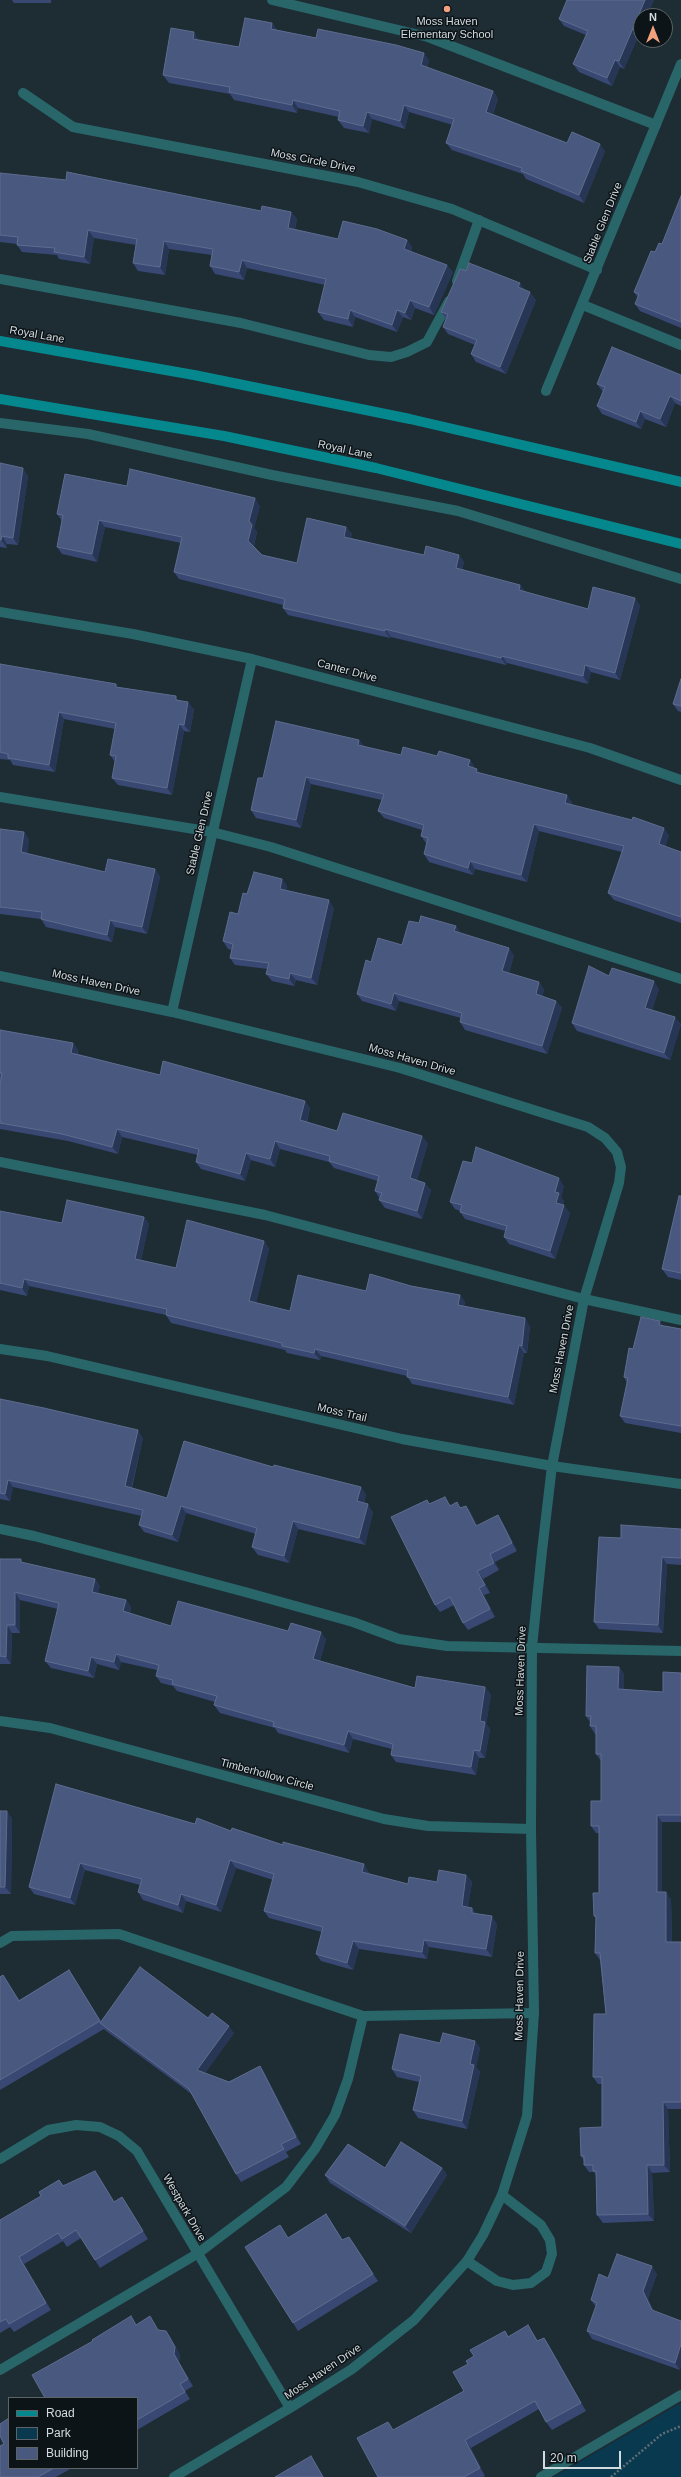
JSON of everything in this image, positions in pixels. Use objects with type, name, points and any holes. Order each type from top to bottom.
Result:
[{"type":"main road","name":"Royal Lane","points":[[0,341],[194,375],[394,416],[681,482]]},
{"type":"main road","name":"Royal Lane","points":[[0,399],[232,437],[384,470],[681,544]]},
{"type":"street","points":[[272,0],[428,37],[656,125]]},
{"type":"street","name":"Stable Glen Drive","points":[[546,391],[583,305],[681,64]]},
{"type":"street","name":"Moss Circle Drive","points":[[23,93],[73,127],[358,182],[452,209],[597,270]]},
{"type":"street","points":[[0,279],[241,323],[369,355],[391,357],[407,352],[427,342],[450,300],[479,220]]},
{"type":"street","points":[[583,305],[681,345]]},
{"type":"street","points":[[0,423],[88,434],[272,475],[458,511],[681,579]]},
{"type":"street","name":"Canter Drive","points":[[0,612],[133,634],[252,659],[590,748],[681,780]]},
{"type":"street","name":"Stable Glen Drive","points":[[172,1012],[252,659]]},
{"type":"street","points":[[0,797],[212,832],[271,847],[389,883],[681,979]]},
{"type":"street","name":"Moss Haven Drive","points":[[0,976],[172,1012],[400,1068],[588,1127],[605,1138],[617,1152],[621,1167],[619,1183],[584,1299],[552,1466],[532,1647],[531,1829],[534,2013],[527,2116],[502,2195],[483,2235],[467,2261],[414,2320],[352,2369],[174,2477]]},
{"type":"street","points":[[0,1162],[265,1215],[584,1299],[681,1320]]},
{"type":"street","name":"Moss Trail","points":[[0,1348],[47,1356],[402,1439],[552,1466],[681,1484]]},
{"type":"street","points":[[0,1529],[34,1536],[238,1590],[353,1622],[399,1639],[447,1646],[681,1651]]},
{"type":"street","name":"Timberhollow Circle","points":[[0,1721],[50,1728],[384,1819],[428,1826],[531,1829]]},
{"type":"street","points":[[0,1943],[12,1936],[119,1934],[363,2016],[534,2013]]},
{"type":"street","points":[[0,2370],[197,2254],[286,2187],[315,2149],[335,2115],[348,2079],[363,2016]]},
{"type":"street","name":"Westpark Drive","points":[[0,2159],[48,2130],[76,2125],[100,2127],[119,2136],[137,2151],[290,2408]]},
{"type":"street","points":[[467,2261],[497,2281],[513,2285],[531,2283],[546,2272],[552,2254],[550,2240],[541,2225],[502,2195]]},
{"type":"street","points":[[541,2477],[681,2395]]},
{"type":"path","points":[[611,2477],[662,2434],[681,2426]]},
{"type":"green space","points":[[681,2403],[681,2477],[554,2477]]},
{"type":"building","points":[[567,0],[645,0],[642,8],[633,8],[633,28],[619,61],[615,60],[607,78],[573,64],[588,31],[559,19]]},
{"type":"building","points":[[245,18],[272,23],[271,29],[316,38],[318,29],[396,45],[424,53],[421,65],[493,91],[486,112],[567,143],[572,132],[600,144],[579,195],[521,171],[522,168],[446,143],[454,119],[404,105],[400,121],[367,112],[363,126],[338,120],[340,111],[293,100],[292,105],[229,92],[230,87],[163,75],[171,28],[194,32],[193,39],[239,47]]},
{"type":"building","points":[[67,172],[261,211],[262,206],[291,212],[288,228],[338,239],[343,221],[377,229],[407,240],[404,249],[447,265],[429,307],[410,300],[405,313],[397,310],[392,325],[350,310],[348,319],[318,312],[326,279],[242,260],[239,272],[210,266],[213,249],[164,241],[160,267],[133,263],[137,239],[88,230],[84,257],[54,252],[55,248],[17,245],[18,237],[0,235],[0,173],[66,180]]},
{"type":"building","points":[[681,196],[681,322],[635,304],[639,294],[634,292],[651,251],[655,252],[659,243],[662,244]]},
{"type":"building","points":[[469,263],[520,283],[518,287],[530,292],[500,367],[471,354],[477,340],[443,327],[448,314],[441,312],[460,269],[466,271]]},
{"type":"building","points":[[612,347],[681,375],[681,401],[670,396],[660,419],[640,411],[636,422],[597,406],[605,387],[597,384]]},
{"type":"building","points":[[0,463],[23,468],[13,538],[2,536],[1,540],[0,540]]},
{"type":"building","points":[[130,469],[255,498],[249,521],[252,525],[248,541],[262,555],[297,563],[307,518],[346,527],[344,537],[424,555],[426,546],[459,555],[456,568],[520,585],[519,590],[588,609],[593,587],[635,598],[615,673],[585,665],[583,676],[502,656],[501,658],[385,629],[385,631],[283,608],[285,599],[174,572],[182,537],[99,520],[92,554],[57,547],[63,515],[57,514],[65,474],[127,486]]},
{"type":"building","points":[[0,664],[116,684],[116,687],[176,696],[176,700],[188,702],[184,725],[179,724],[167,788],[112,778],[116,756],[110,755],[116,723],[59,712],[49,765],[8,758],[8,754],[0,752]]},
{"type":"building","points":[[681,679],[681,706],[673,704]]},
{"type":"building","points":[[276,721],[359,740],[358,745],[401,755],[403,747],[437,756],[439,751],[470,760],[468,766],[477,769],[476,772],[567,795],[565,803],[632,820],[633,817],[664,828],[659,844],[681,852],[681,917],[608,893],[624,846],[534,824],[521,875],[470,861],[468,868],[424,854],[428,838],[421,836],[424,825],[378,811],[384,794],[306,777],[296,820],[251,810],[258,778],[263,778]]},
{"type":"building","points":[[0,829],[24,832],[21,852],[105,872],[108,859],[155,869],[142,927],[110,920],[107,935],[41,919],[42,912],[0,907]]},
{"type":"building","points":[[254,872],[282,879],[280,889],[329,900],[311,978],[290,973],[289,979],[266,974],[269,963],[230,958],[233,944],[223,941],[230,912],[238,914],[243,893],[247,894]]},
{"type":"building","points":[[421,916],[456,926],[454,931],[509,948],[502,971],[539,982],[536,994],[556,1001],[542,1046],[460,1022],[462,1013],[394,993],[391,1004],[357,994],[366,960],[371,962],[378,938],[402,945],[409,921],[419,923]]},
{"type":"building","points":[[589,966],[609,976],[612,968],[654,981],[645,1008],[675,1017],[664,1053],[572,1023]]},
{"type":"building","points":[[0,1030],[73,1043],[71,1053],[160,1075],[163,1061],[305,1101],[300,1120],[337,1131],[343,1113],[422,1136],[410,1178],[425,1183],[417,1211],[379,1200],[382,1193],[375,1191],[379,1176],[329,1161],[330,1156],[275,1141],[270,1159],[246,1153],[240,1174],[196,1162],[199,1149],[117,1129],[112,1147],[62,1134],[0,1123],[0,1085],[2,1073],[0,1073]]},
{"type":"building","points":[[476,1147],[559,1178],[555,1192],[559,1193],[556,1203],[564,1205],[550,1251],[504,1237],[507,1226],[460,1212],[462,1205],[450,1202],[463,1161],[472,1163]]},
{"type":"building","points":[[679,1196],[681,1196],[681,1273],[662,1269]]},
{"type":"building","points":[[67,1200],[144,1217],[135,1259],[176,1268],[187,1220],[264,1241],[249,1301],[290,1311],[298,1275],[366,1291],[370,1274],[411,1286],[460,1295],[458,1305],[525,1318],[522,1346],[519,1345],[508,1397],[407,1377],[408,1370],[315,1349],[314,1353],[282,1346],[282,1343],[166,1315],[167,1309],[24,1279],[22,1288],[0,1283],[0,1211],[62,1223]]},
{"type":"building","points":[[641,1317],[660,1321],[659,1325],[681,1329],[681,1426],[620,1416],[628,1378],[624,1377],[629,1348],[633,1349]]},
{"type":"building","points":[[0,1399],[138,1430],[125,1486],[167,1498],[184,1441],[273,1467],[274,1465],[361,1487],[357,1501],[368,1504],[359,1538],[293,1521],[284,1556],[252,1547],[257,1528],[181,1506],[172,1535],[139,1525],[143,1510],[8,1480],[5,1494],[0,1493]]},
{"type":"building","points":[[445,1497],[450,1506],[457,1502],[460,1508],[466,1506],[476,1526],[498,1515],[512,1543],[490,1554],[494,1563],[477,1571],[485,1585],[479,1588],[490,1609],[463,1623],[450,1597],[435,1605],[391,1517],[427,1500],[429,1504]]},
{"type":"building","points":[[621,1525],[681,1529],[681,1558],[662,1557],[658,1625],[594,1622],[599,1537],[621,1538]]},
{"type":"building","points":[[0,1559],[21,1559],[21,1562],[95,1579],[92,1592],[126,1600],[123,1611],[171,1626],[178,1601],[288,1631],[291,1623],[321,1632],[313,1659],[415,1688],[417,1676],[485,1687],[480,1721],[485,1722],[480,1751],[474,1750],[471,1767],[391,1755],[393,1744],[348,1731],[344,1745],[273,1726],[274,1722],[214,1705],[217,1696],[172,1684],[173,1680],[156,1676],[159,1665],[116,1654],[114,1662],[91,1657],[88,1671],[45,1661],[59,1603],[15,1592],[15,1625],[7,1625],[6,1657],[0,1656]]},
{"type":"building","points":[[587,1666],[619,1667],[618,1689],[663,1692],[663,1672],[681,1673],[681,1815],[657,1815],[657,1892],[666,1892],[666,1942],[681,1942],[681,2102],[663,2102],[664,2165],[647,2165],[648,2214],[597,2215],[596,2171],[593,2171],[593,2165],[584,2165],[584,2156],[581,2156],[580,2128],[602,2127],[602,2077],[593,2077],[594,2014],[606,2014],[600,1953],[595,1953],[596,1916],[594,1916],[593,1893],[599,1893],[599,1826],[591,1826],[591,1801],[601,1801],[601,1754],[596,1754],[596,1726],[590,1726],[591,1716],[586,1716]]},
{"type":"building","points":[[56,1784],[195,1824],[197,1818],[231,1831],[232,1828],[283,1845],[283,1842],[364,1864],[362,1872],[408,1884],[409,1877],[437,1882],[439,1870],[466,1875],[462,1906],[472,1908],[472,1913],[492,1916],[486,1949],[424,1940],[422,1952],[353,1941],[347,1963],[316,1954],[323,1927],[264,1911],[274,1874],[230,1860],[216,1905],[181,1894],[178,1905],[138,1892],[142,1879],[80,1863],[70,1898],[29,1887]]},
{"type":"building","points":[[0,1811],[7,1811],[5,1887],[0,1887]]},
{"type":"building","points":[[140,1967],[208,2018],[212,2013],[229,2026],[197,2070],[229,2082],[260,2066],[296,2137],[281,2144],[284,2149],[236,2174],[189,2089],[100,2023]]},
{"type":"building","points":[[69,1970],[100,2021],[0,2080],[0,1977],[3,1975],[19,2001]]},
{"type":"building","points":[[443,2033],[475,2041],[470,2064],[474,2065],[462,2121],[413,2110],[421,2076],[392,2069],[400,2034],[440,2043]]},
{"type":"building","points":[[401,2142],[442,2168],[405,2226],[325,2175],[348,2144],[385,2168]]},
{"type":"building","points":[[95,2171],[114,2202],[122,2197],[143,2231],[95,2260],[76,2230],[62,2239],[58,2233],[19,2257],[46,2303],[9,2324],[6,2319],[0,2322],[0,2220],[41,2196],[39,2192],[59,2180],[63,2186]]},
{"type":"building","points":[[326,2214],[342,2240],[349,2237],[373,2274],[293,2323],[245,2247],[280,2225],[288,2238]]},
{"type":"building","points":[[617,2254],[652,2266],[643,2291],[652,2310],[681,2321],[681,2344],[675,2363],[587,2331],[597,2303],[591,2300],[599,2274],[608,2278]]},
{"type":"building","points":[[131,2316],[136,2325],[150,2316],[158,2330],[166,2331],[175,2347],[174,2354],[188,2379],[180,2384],[185,2392],[138,2419],[138,2397],[44,2397],[32,2375],[93,2341],[92,2340]]},
{"type":"building","points":[[528,2325],[537,2341],[544,2338],[581,2403],[546,2422],[535,2401],[465,2440],[480,2468],[464,2477],[378,2477],[357,2438],[388,2422],[393,2430],[464,2391],[453,2372],[468,2364],[466,2361],[474,2356],[470,2350],[505,2331],[508,2337]]},
{"type":"building","points":[[8,2419],[8,2469],[52,2469],[38,2477],[0,2477],[0,2446],[4,2444],[0,2436],[0,2424]]},
{"type":"building","points":[[311,2456],[323,2477],[275,2477]]},
{"type":"place","name":"Moss Haven Elementary School","points":[[447,9]]}]
